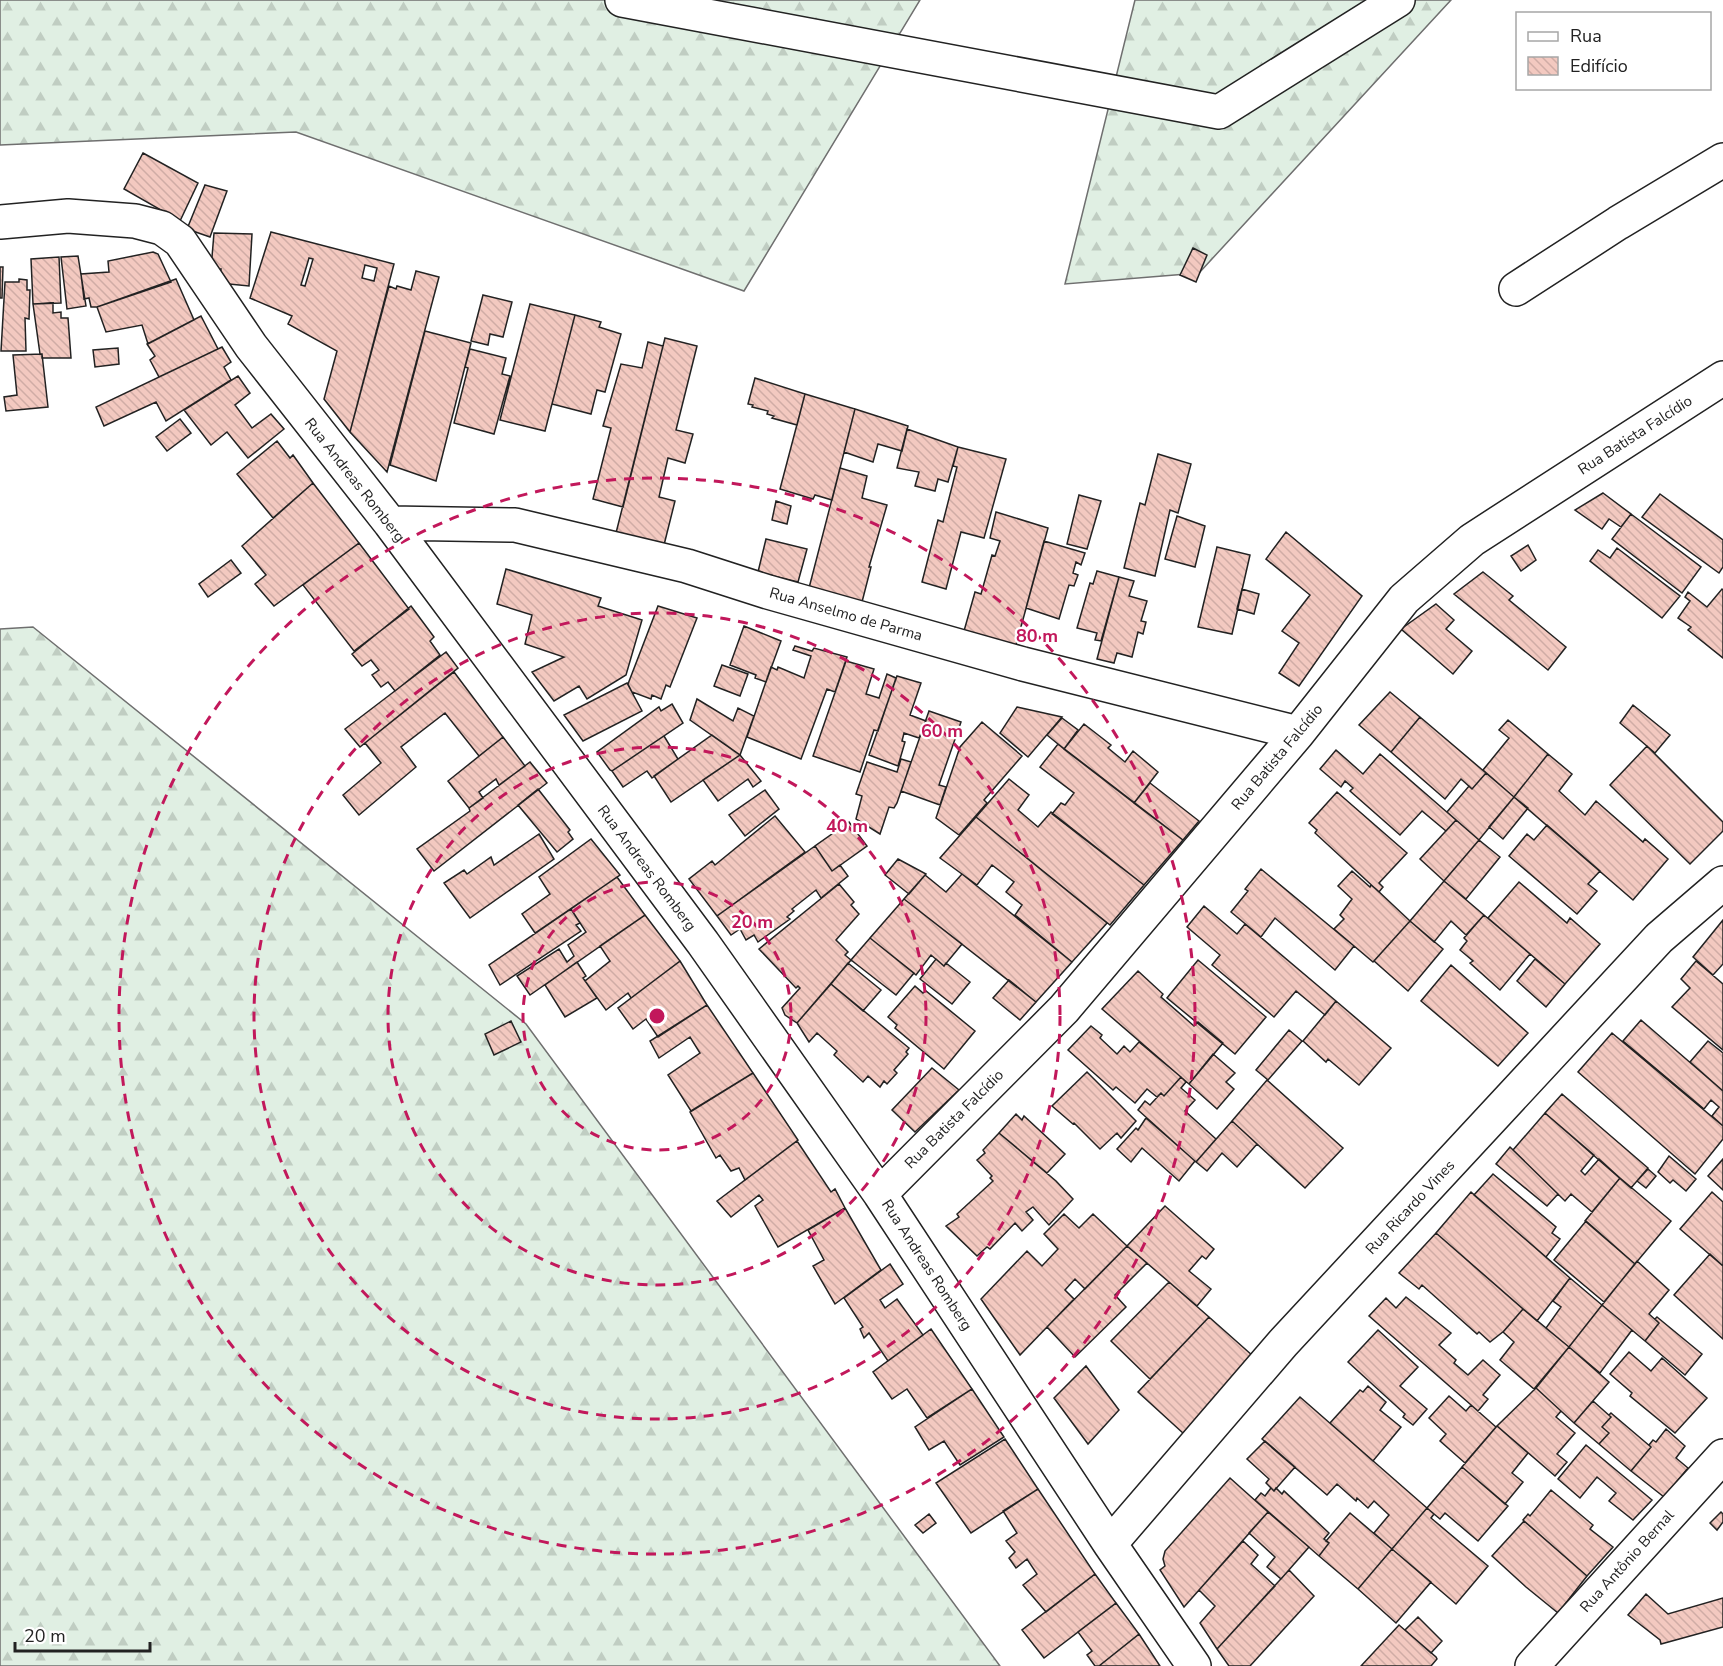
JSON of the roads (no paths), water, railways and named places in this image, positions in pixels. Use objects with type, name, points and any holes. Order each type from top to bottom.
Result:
[{"type":"street","points":[[622,0],[1219,112],[1398,0]]},
{"type":"street","points":[[1516,289],[1618,223],[1723,160]]},
{"type":"street","name":"Rua Andreas Romberg","points":[[0,222],[68,216],[135,221],[162,228],[180,241],[251,346],[390,523],[703,943],[880,1194],[1110,1544],[1194,1666]]},
{"type":"street","name":"Rua Batista Falcídio","points":[[880,1194],[1064,1009],[1298,733],[1404,599],[1472,540],[1723,378]]},
{"type":"street","name":"Rua Anselmo de Parma","points":[[390,523],[515,525],[687,566],[768,592],[1023,664],[1298,733]]},
{"type":"street","name":"Rua Ricardo Vines","points":[[1110,1544],[1283,1343],[1651,946],[1723,883]]},
{"type":"street","name":"Rua Antônio Bernal","points":[[1532,1666],[1723,1456]]}]
